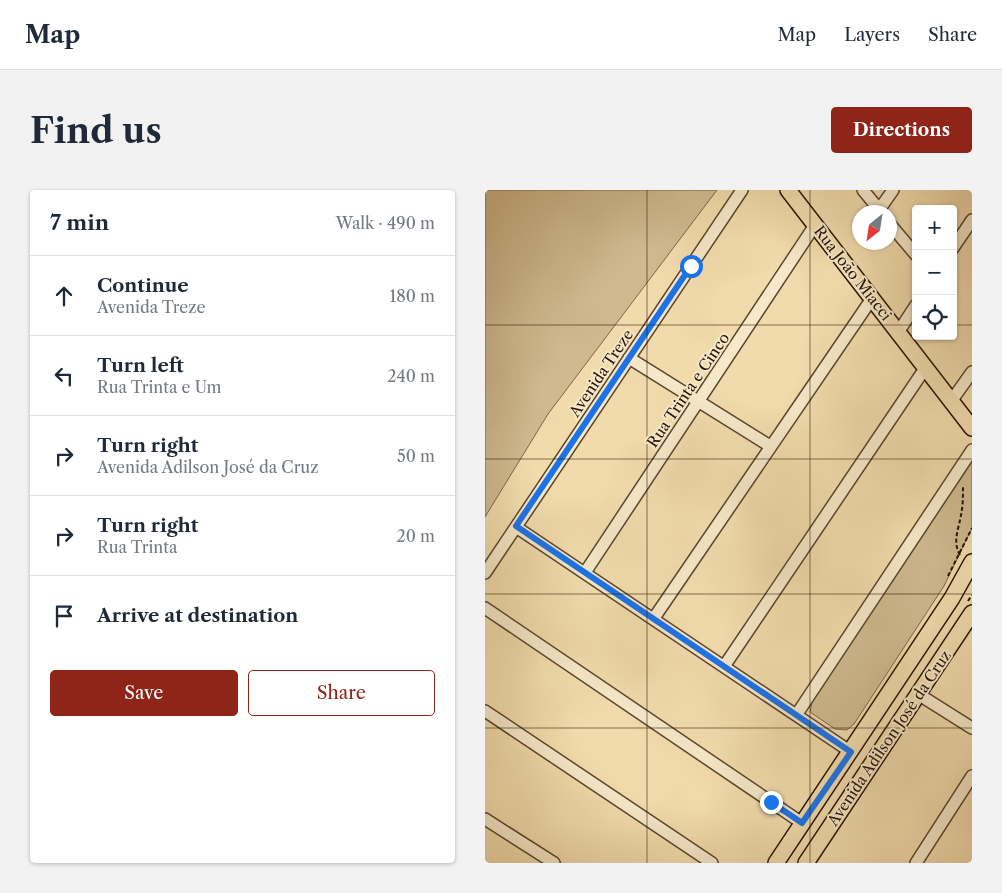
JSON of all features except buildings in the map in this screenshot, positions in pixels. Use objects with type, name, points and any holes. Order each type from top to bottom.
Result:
[{"type":"main road","name":"Rua João Miacci","points":[[788,190],[953,400],[972,428]]},
{"type":"main road","name":"Avenida Adilson José da Cruz","points":[[776,863],[952,598],[966,558]]},
{"type":"main road","name":"Avenida Adilson José da Cruz","points":[[806,863],[972,613]]},
{"type":"street","name":"Avenida Treze","points":[[485,573],[742,190]]},
{"type":"street","points":[[863,190],[875,205]]},
{"type":"street","points":[[884,205],[893,190]]},
{"type":"street","points":[[957,242],[972,220]]},
{"type":"street","name":"Rua Trinta e Cinco","points":[[586,571],[815,225]]},
{"type":"street","points":[[897,232],[912,250]]},
{"type":"street","points":[[654,618],[873,297]]},
{"type":"street","points":[[899,331],[912,311]]},
{"type":"street","points":[[629,358],[770,446]]},
{"type":"street","points":[[725,665],[926,366]]},
{"type":"street","points":[[953,400],[972,372]]},
{"type":"street","points":[[797,714],[972,450]]},
{"type":"street","points":[[516,526],[586,571],[851,752]]},
{"type":"street","points":[[485,608],[802,823]]},
{"type":"street","points":[[918,694],[972,728]]},
{"type":"street","points":[[485,711],[712,863]]},
{"type":"street","points":[[915,863],[972,776]]},
{"type":"street","points":[[487,824],[554,863]]},
{"type":"path","points":[[963,480],[961,515],[956,549],[966,558]]},
{"type":"path","points":[[947,579],[966,558],[972,528]]},
{"type":"shaded area","points":[[485,190],[717,190],[548,414],[485,517]]},
{"type":"shaded area","points":[[972,460],[972,528],[944,586],[854,724],[847,730],[835,729],[810,712],[813,697]]},
{"type":"route","points":[[691,266],[516,526],[586,571],[851,752],[802,823],[771,802]]}]
